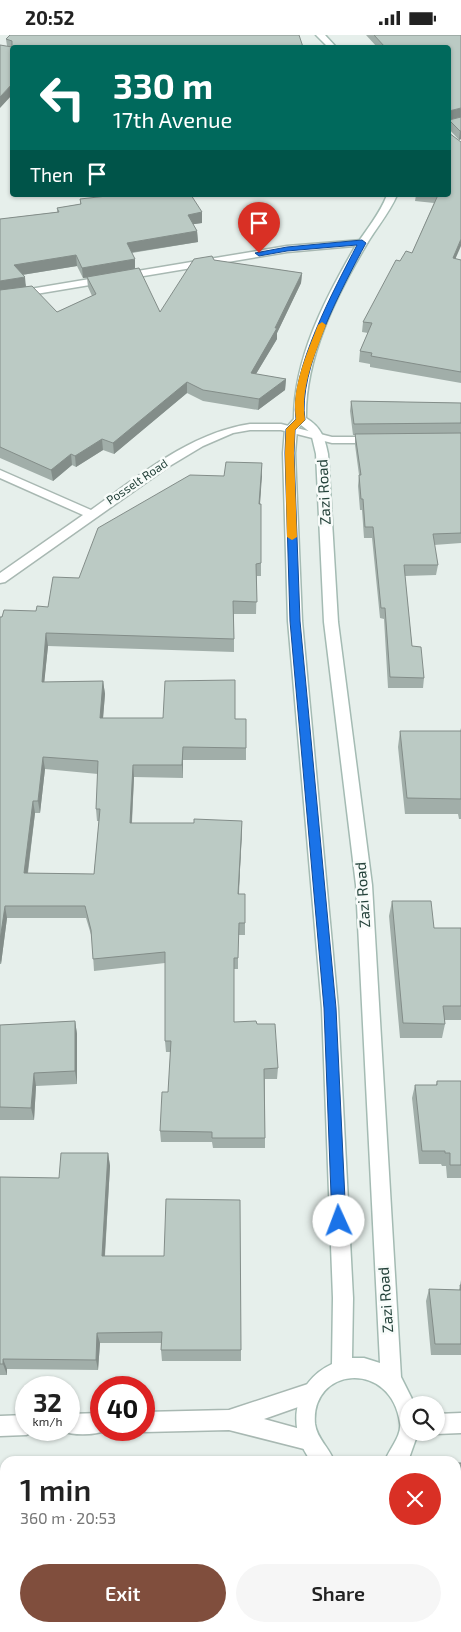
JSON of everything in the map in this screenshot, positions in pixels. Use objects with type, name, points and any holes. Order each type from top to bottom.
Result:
[{"type":"street","points":[[320,35],[330,45]]},
{"type":"street","points":[[342,1369],[342,1298],[330,1008],[295,621],[289,453],[302,389],[313,348],[335,295],[362,243],[379,221],[391,197]]},
{"type":"street","points":[[0,297],[287,249],[362,243]]},
{"type":"street","name":"Zazi Road","points":[[295,425],[312,426],[319,437],[322,454],[331,622],[364,885],[391,1382]]},
{"type":"street","name":"Posselt Road","points":[[0,579],[90,514],[164,464],[213,438],[230,431],[250,427],[295,425]]},
{"type":"street","points":[[319,437],[332,440],[390,440]]},
{"type":"street","points":[[0,474],[90,514]]},
{"type":"street","points":[[320,1456],[308,1440],[305,1423],[306,1407],[311,1393],[321,1380],[342,1369],[357,1367],[369,1370],[391,1382],[401,1396]]},
{"type":"street","points":[[229,1420],[311,1393]]},
{"type":"street","points":[[155,1422],[229,1420],[308,1440]]},
{"type":"street","points":[[445,1423],[461,1423]]},
{"type":"street","points":[[0,1426],[15,1425]]},
{"type":"street","points":[[399,1456],[405,1441]]},
{"type":"building","points":[[10,35],[299,35],[302,45],[12,45],[12,41],[6,39]]},
{"type":"building","points":[[374,35],[461,35],[461,108],[451,110],[451,45],[383,45]]},
{"type":"building","points":[[0,45],[10,47],[10,86],[0,97]]},
{"type":"building","points":[[461,117],[461,131],[451,122],[451,120]]},
{"type":"building","points":[[451,134],[461,142],[461,239],[453,258],[461,260],[461,372],[371,356],[372,353],[360,351],[372,323],[363,322],[396,260],[400,261],[406,251],[412,253],[437,197],[451,197]]},
{"type":"building","points":[[98,197],[192,197],[202,212],[188,215],[197,231],[127,243],[135,259],[82,268],[76,255],[14,265],[25,277],[0,281],[0,219],[59,212],[57,208],[81,204],[80,199]]},
{"type":"building","points":[[212,256],[214,260],[302,273],[275,328],[277,328],[251,373],[286,379],[259,399],[203,390],[187,382],[113,443],[102,439],[75,456],[71,454],[51,470],[0,447],[0,290],[32,286],[57,312],[96,294],[87,277],[139,268],[160,312],[194,259]]},
{"type":"building","points":[[351,401],[461,403],[461,423],[354,424]]},
{"type":"building","points":[[461,433],[461,533],[433,534],[438,565],[404,565],[412,646],[421,647],[424,678],[390,677],[385,608],[381,608],[373,527],[365,527],[359,475],[361,475],[355,434]]},
{"type":"building","points":[[226,462],[262,463],[259,504],[261,504],[261,563],[256,564],[257,602],[233,601],[234,639],[46,633],[42,682],[103,681],[100,718],[163,718],[165,681],[235,680],[235,719],[246,719],[246,748],[183,747],[182,765],[133,765],[130,823],[194,823],[194,819],[242,821],[238,894],[245,894],[245,923],[239,923],[238,958],[234,958],[234,1022],[256,1021],[257,1024],[275,1024],[278,1068],[264,1069],[265,1138],[212,1138],[212,1132],[160,1131],[162,1092],[168,1092],[171,1041],[165,1041],[165,952],[93,959],[91,930],[85,906],[5,906],[0,940],[0,617],[2,617],[4,610],[36,611],[37,606],[48,607],[53,577],[79,578],[98,528],[190,475],[224,476]],"holes":[[[43,757],[98,761],[96,809],[100,809],[94,874],[24,873],[33,801],[38,801]]]},
{"type":"building","points":[[400,731],[461,731],[461,799],[407,798]]},
{"type":"building","points":[[392,901],[431,901],[434,928],[461,928],[461,1006],[443,1006],[445,1024],[403,1023]]},
{"type":"building","points":[[75,1021],[75,1071],[34,1073],[31,1108],[0,1107],[0,1025]]},
{"type":"building","points":[[437,1081],[461,1081],[461,1165],[450,1165],[450,1153],[445,1153],[445,1151],[422,1151],[415,1085],[437,1085]]},
{"type":"building","points":[[61,1153],[108,1153],[102,1256],[164,1256],[166,1199],[240,1200],[241,1350],[161,1350],[162,1332],[97,1333],[96,1360],[3,1359],[3,1364],[0,1364],[0,1177],[59,1178]]},
{"type":"building","points":[[429,1289],[461,1290],[461,1344],[435,1344]]},
{"type":"slow traffic","points":[[292,537],[289,453],[291,429],[300,420],[299,409],[306,369],[322,325]]},
{"type":"route","points":[[259,253],[362,243],[335,295],[313,348],[302,389],[299,409],[300,420],[291,429],[289,453],[295,621],[330,1008],[339,1221]]}]
